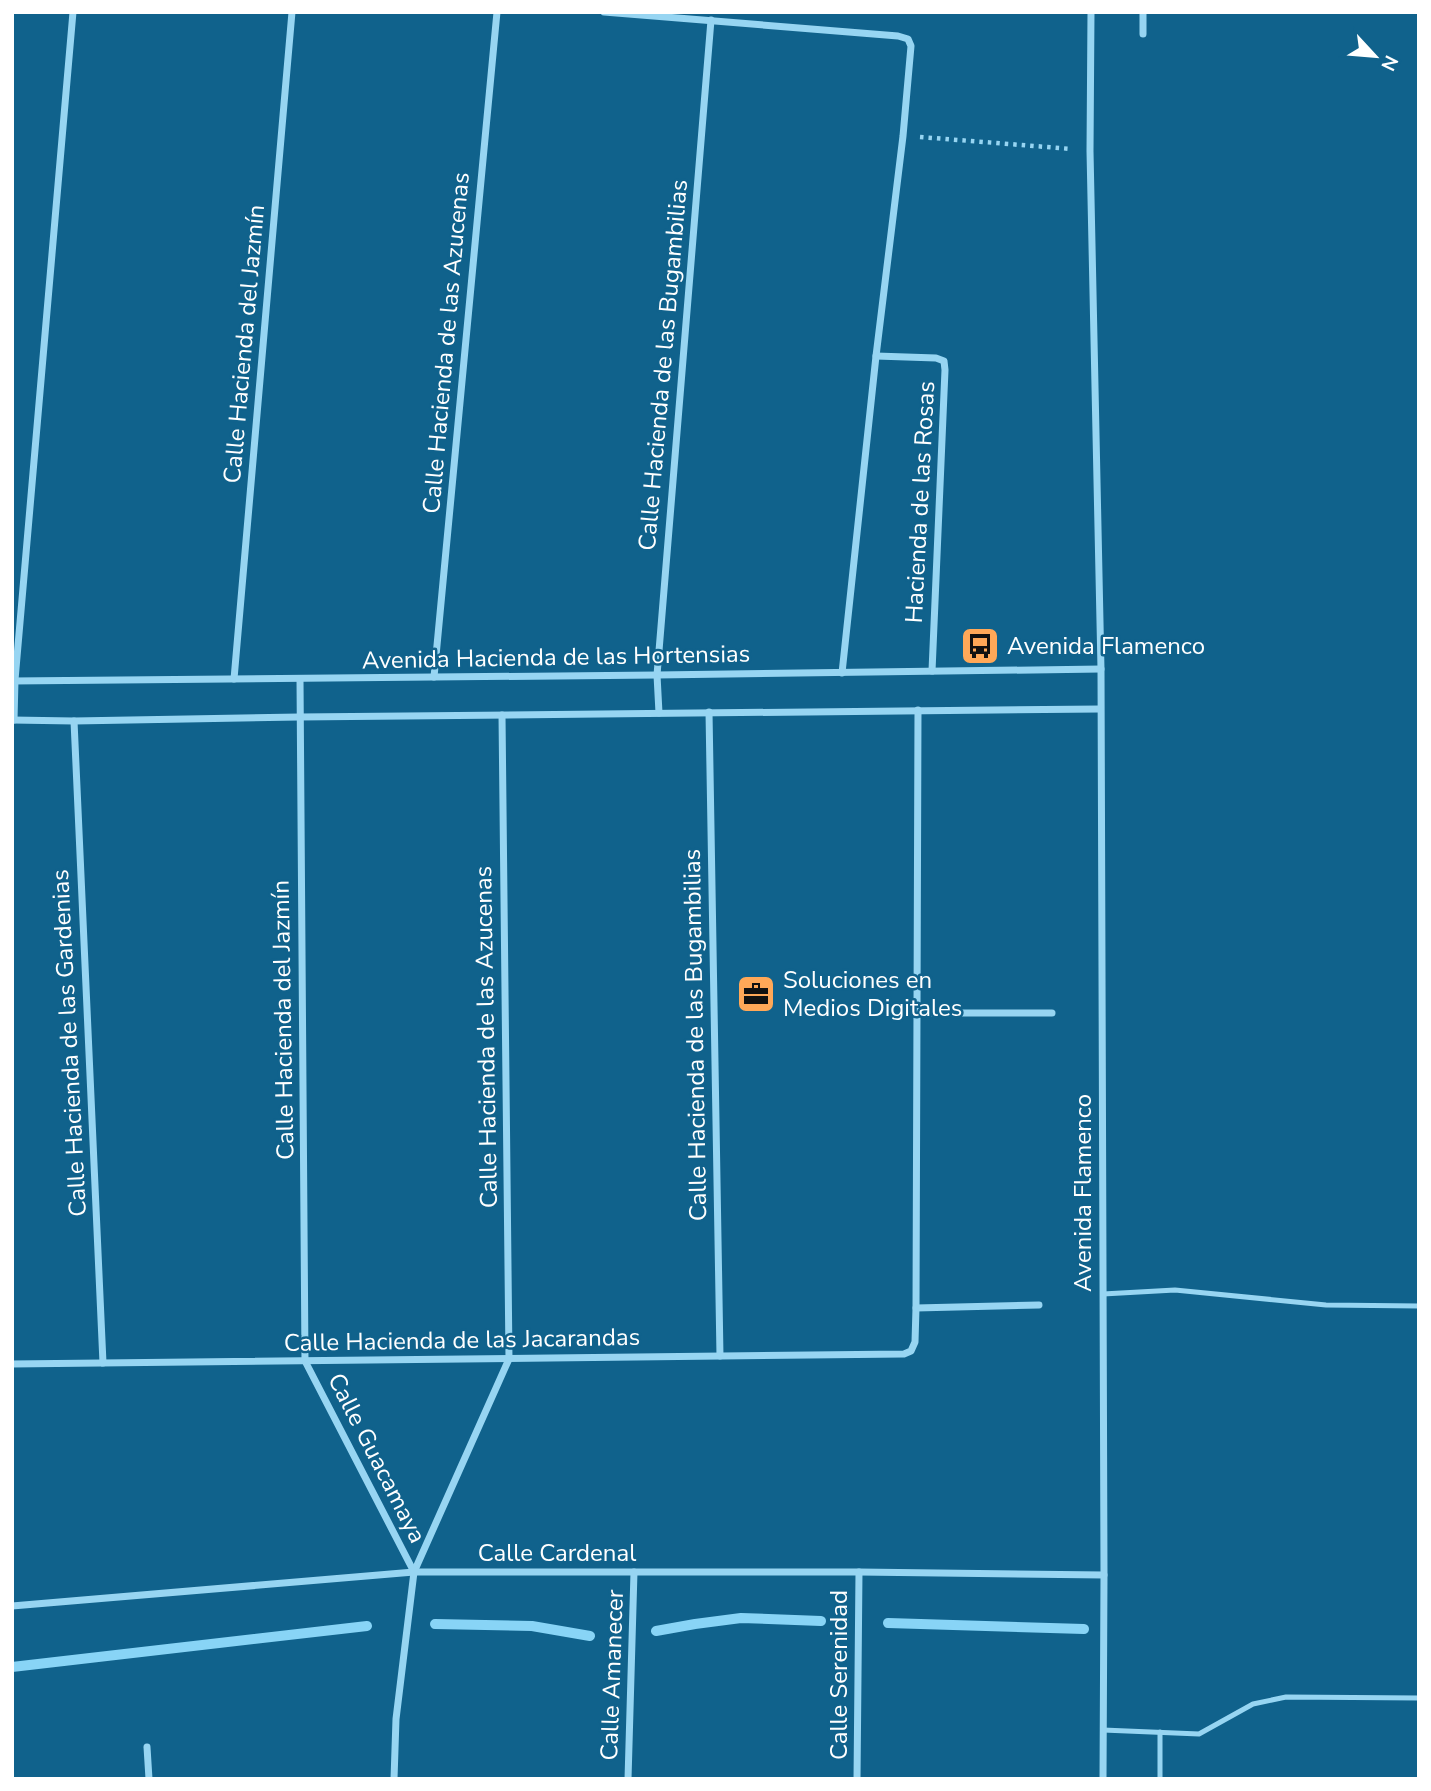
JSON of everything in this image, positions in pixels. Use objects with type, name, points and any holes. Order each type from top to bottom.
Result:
[{"type":"street","points":[[74,12],[14,680],[13,720],[1100,709]]},
{"type":"street","name":"Calle Hacienda del Jazmín","points":[[234,679],[292,12]]},
{"type":"street","name":"Calle Hacienda de las Azucenas","points":[[434,677],[497,12]]},
{"type":"street","points":[[604,12],[898,36],[908,38],[911,46],[842,673]]},
{"type":"street","name":"Avenida Flamenco","points":[[1091,12],[1090,151],[1101,669],[1103,1779]]},
{"type":"street","points":[[1143,12],[1143,34]]},
{"type":"street","name":"Calle Hacienda de las Bugambilias","points":[[659,713],[657,675],[711,20]]},
{"type":"street","name":"Hacienda de las Rosas","points":[[876,356],[936,358],[944,361],[932,671]]},
{"type":"street","name":"Avenida Hacienda de las Hortensias","points":[[14,680],[1101,669]]},
{"type":"street","name":"Calle Hacienda del Jazmín","points":[[300,679],[305,1361]]},
{"type":"street","points":[[918,710],[916,1308],[1039,1306]]},
{"type":"street","name":"Calle Hacienda de las Bugambilias","points":[[709,712],[720,1356]]},
{"type":"street","name":"Calle Hacienda de las Azucenas","points":[[502,715],[509,1359]]},
{"type":"street","name":"Calle Hacienda de las Gardenias","points":[[74,721],[103,1363]]},
{"type":"street","points":[[917,1013],[1052,1013]]},
{"type":"street","name":"Calle Hacienda de las Jacarandas","points":[[12,1364],[904,1354],[911,1351],[915,1342],[916,1308]]},
{"type":"street","name":"Calle Guacamaya","points":[[394,1779],[396,1719],[414,1572],[509,1359]]},
{"type":"street","name":"Calle Guacamaya","points":[[305,1361],[414,1572]]},
{"type":"street","name":"Calle Cardenal","points":[[12,1606],[414,1572],[1104,1575]]},
{"type":"street","name":"Calle Amanecer","points":[[628,1779],[634,1572]]},
{"type":"street","name":"Calle Serenidad","points":[[858,1779],[859,1572]]},
{"type":"street","points":[[148,1747],[149,1779]]},
{"type":"lane","points":[[1103,1294],[1175,1290],[1326,1305],[1419,1306]]},
{"type":"lane","points":[[1103,1730],[1199,1734],[1253,1704],[1286,1697],[1419,1699]]},
{"type":"lane","points":[[1160,1732],[1160,1779]]},
{"type":"path","points":[[903,136],[1090,151]]},
{"type":"waterway","points":[[656,1631],[741,1618],[821,1621]]},
{"type":"waterway","points":[[888,1623],[1084,1629]]},
{"type":"waterway","points":[[435,1624],[532,1626],[590,1636]]},
{"type":"waterway","points":[[12,1667],[367,1626]]},
{"type":"place","name":"Avenida Flamenco","points":[[980,646]]},
{"type":"place","name":"Soluciones en Medios Digitales","points":[[756,994]]}]
